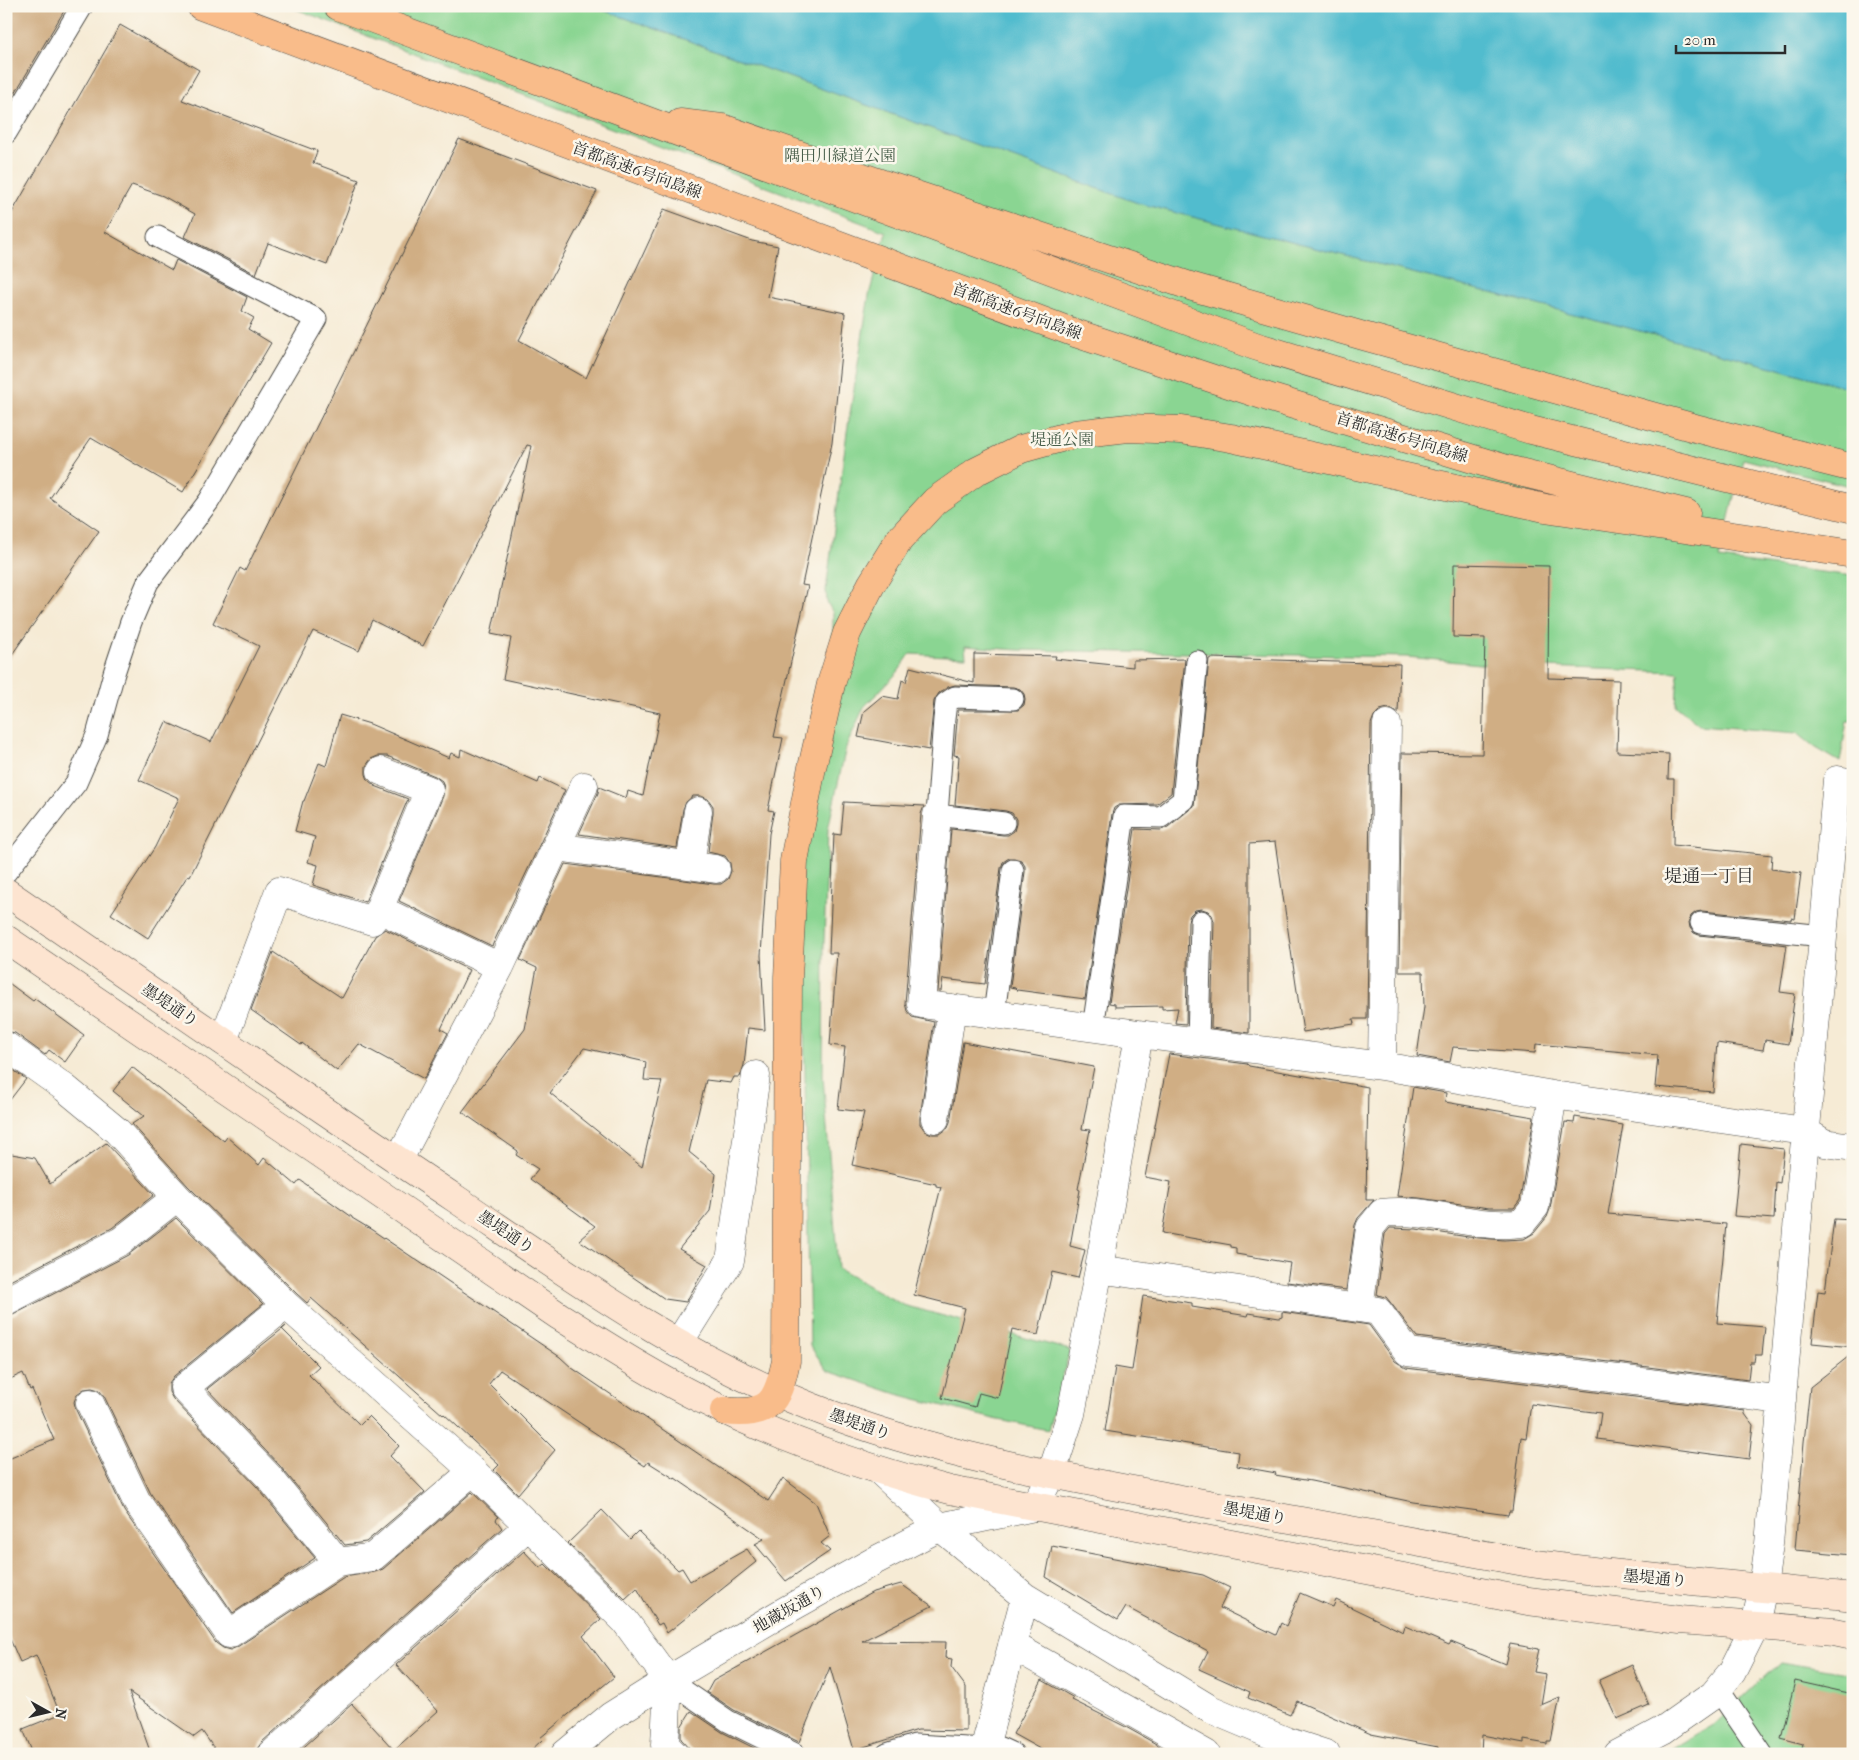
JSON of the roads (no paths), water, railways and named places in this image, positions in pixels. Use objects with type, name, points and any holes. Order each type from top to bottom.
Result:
[{"type":"highway","name":"首都高速6号向島線","points":[[201,6],[1057,326],[1270,398],[1504,468],[1853,554]]},
{"type":"highway","points":[[338,6],[1255,346],[1531,430],[1853,509]]},
{"type":"highway","points":[[634,117],[722,128],[880,184],[1193,287],[1367,338],[1695,428],[1853,468]]},
{"type":"highway","points":[[724,1411],[746,1413],[759,1411],[769,1404],[777,1392],[786,1361],[788,977],[794,861],[811,772],[831,684],[847,633],[871,584],[899,540],[935,500],[977,471],[1021,448],[1075,434],[1128,428],[1181,430],[1231,438],[1545,508],[1853,554]]},
{"type":"main road","name":"墨堤通り","points":[[6,892],[398,1161],[634,1318],[722,1368],[841,1418],[892,1435],[1051,1475],[1530,1563],[1601,1573],[1853,1597]]},
{"type":"main road","points":[[6,939],[558,1316],[638,1365],[724,1411],[828,1454],[881,1472],[950,1490],[1528,1601],[1680,1620],[1834,1632],[1853,1636]]},
{"type":"street","points":[[1382,1066],[1387,724]]},
{"type":"street","points":[[223,1041],[279,891],[372,921],[379,909],[429,790],[381,771]]},
{"type":"street","points":[[1618,1754],[1663,1730],[1713,1695],[1732,1672],[1755,1626],[1769,1544],[1836,780],[1853,783]]},
{"type":"street","points":[[398,1161],[500,967],[584,786]]},
{"type":"street","points":[[556,847],[703,867],[698,811]]},
{"type":"street","points":[[938,815],[921,1004],[1382,1066],[1553,1095],[1806,1131],[1824,1143],[1853,1147]]},
{"type":"street","points":[[379,909],[500,967]]},
{"type":"street","points":[[935,1119],[952,1008]]},
{"type":"street","points":[[1034,1507],[1051,1475],[1071,1414],[1099,1269],[1139,1034]]},
{"type":"street","points":[[6,1046],[65,1088],[117,1130],[177,1197],[286,1305],[473,1471],[626,1621],[668,1680],[665,1745],[674,1754]]},
{"type":"street","points":[[678,1344],[730,1261],[756,1075]]},
{"type":"street","points":[[1359,1308],[1370,1228],[1382,1213],[1400,1210],[1504,1226],[1522,1223],[1535,1206],[1553,1095]]},
{"type":"street","points":[[6,1301],[121,1240],[177,1197]]},
{"type":"street","points":[[1099,1269],[1378,1311],[1408,1352],[1782,1400]]},
{"type":"street","points":[[286,1305],[184,1388],[269,1477],[338,1562]]},
{"type":"street","points":[[90,1403],[137,1502],[229,1634],[338,1562],[373,1557],[473,1471]]},
{"type":"street","points":[[881,1472],[940,1527],[1025,1597],[1210,1709],[1286,1741],[1326,1754]]},
{"type":"street","name":"地蔵坂通り","points":[[565,1754],[612,1716],[668,1680],[876,1560],[940,1527],[1034,1507]]},
{"type":"street","points":[[272,1754],[529,1525]]},
{"type":"street","points":[[984,1751],[1025,1597]]},
{"type":"street","points":[[1012,1645],[1206,1754]]},
{"type":"lane","points":[[6,133],[81,8]]},
{"type":"lane","points":[[6,872],[76,783],[97,735],[114,673],[131,622],[148,582],[209,502],[316,320],[158,237]]},
{"type":"lane","points":[[1093,1028],[1124,816],[1161,817],[1183,800],[1197,661]]},
{"type":"lane","points":[[1004,823],[938,815],[946,704],[955,697],[1013,700]]},
{"type":"lane","points":[[994,1014],[1013,870]]},
{"type":"lane","points":[[1198,1042],[1201,921]]},
{"type":"lane","points":[[1701,922],[1822,936]]},
{"type":"lane","points":[[668,1680],[728,1721],[795,1754]]},
{"type":"lane","points":[[1718,1689],[1762,1754]]},
{"type":"lane","points":[[887,1754],[915,1745],[984,1751],[1000,1748],[1013,1754]]},
{"type":"water","points":[[592,6],[1853,6],[1853,389],[1625,327],[1138,203]]},
{"type":"district","name":"堤通一丁目","points":[[1709,876]]},
{"type":"park label","name":"隅田川緑道公園","points":[[840,155]]},
{"type":"park label","name":"堤通公園","points":[[1062,439]]}]
